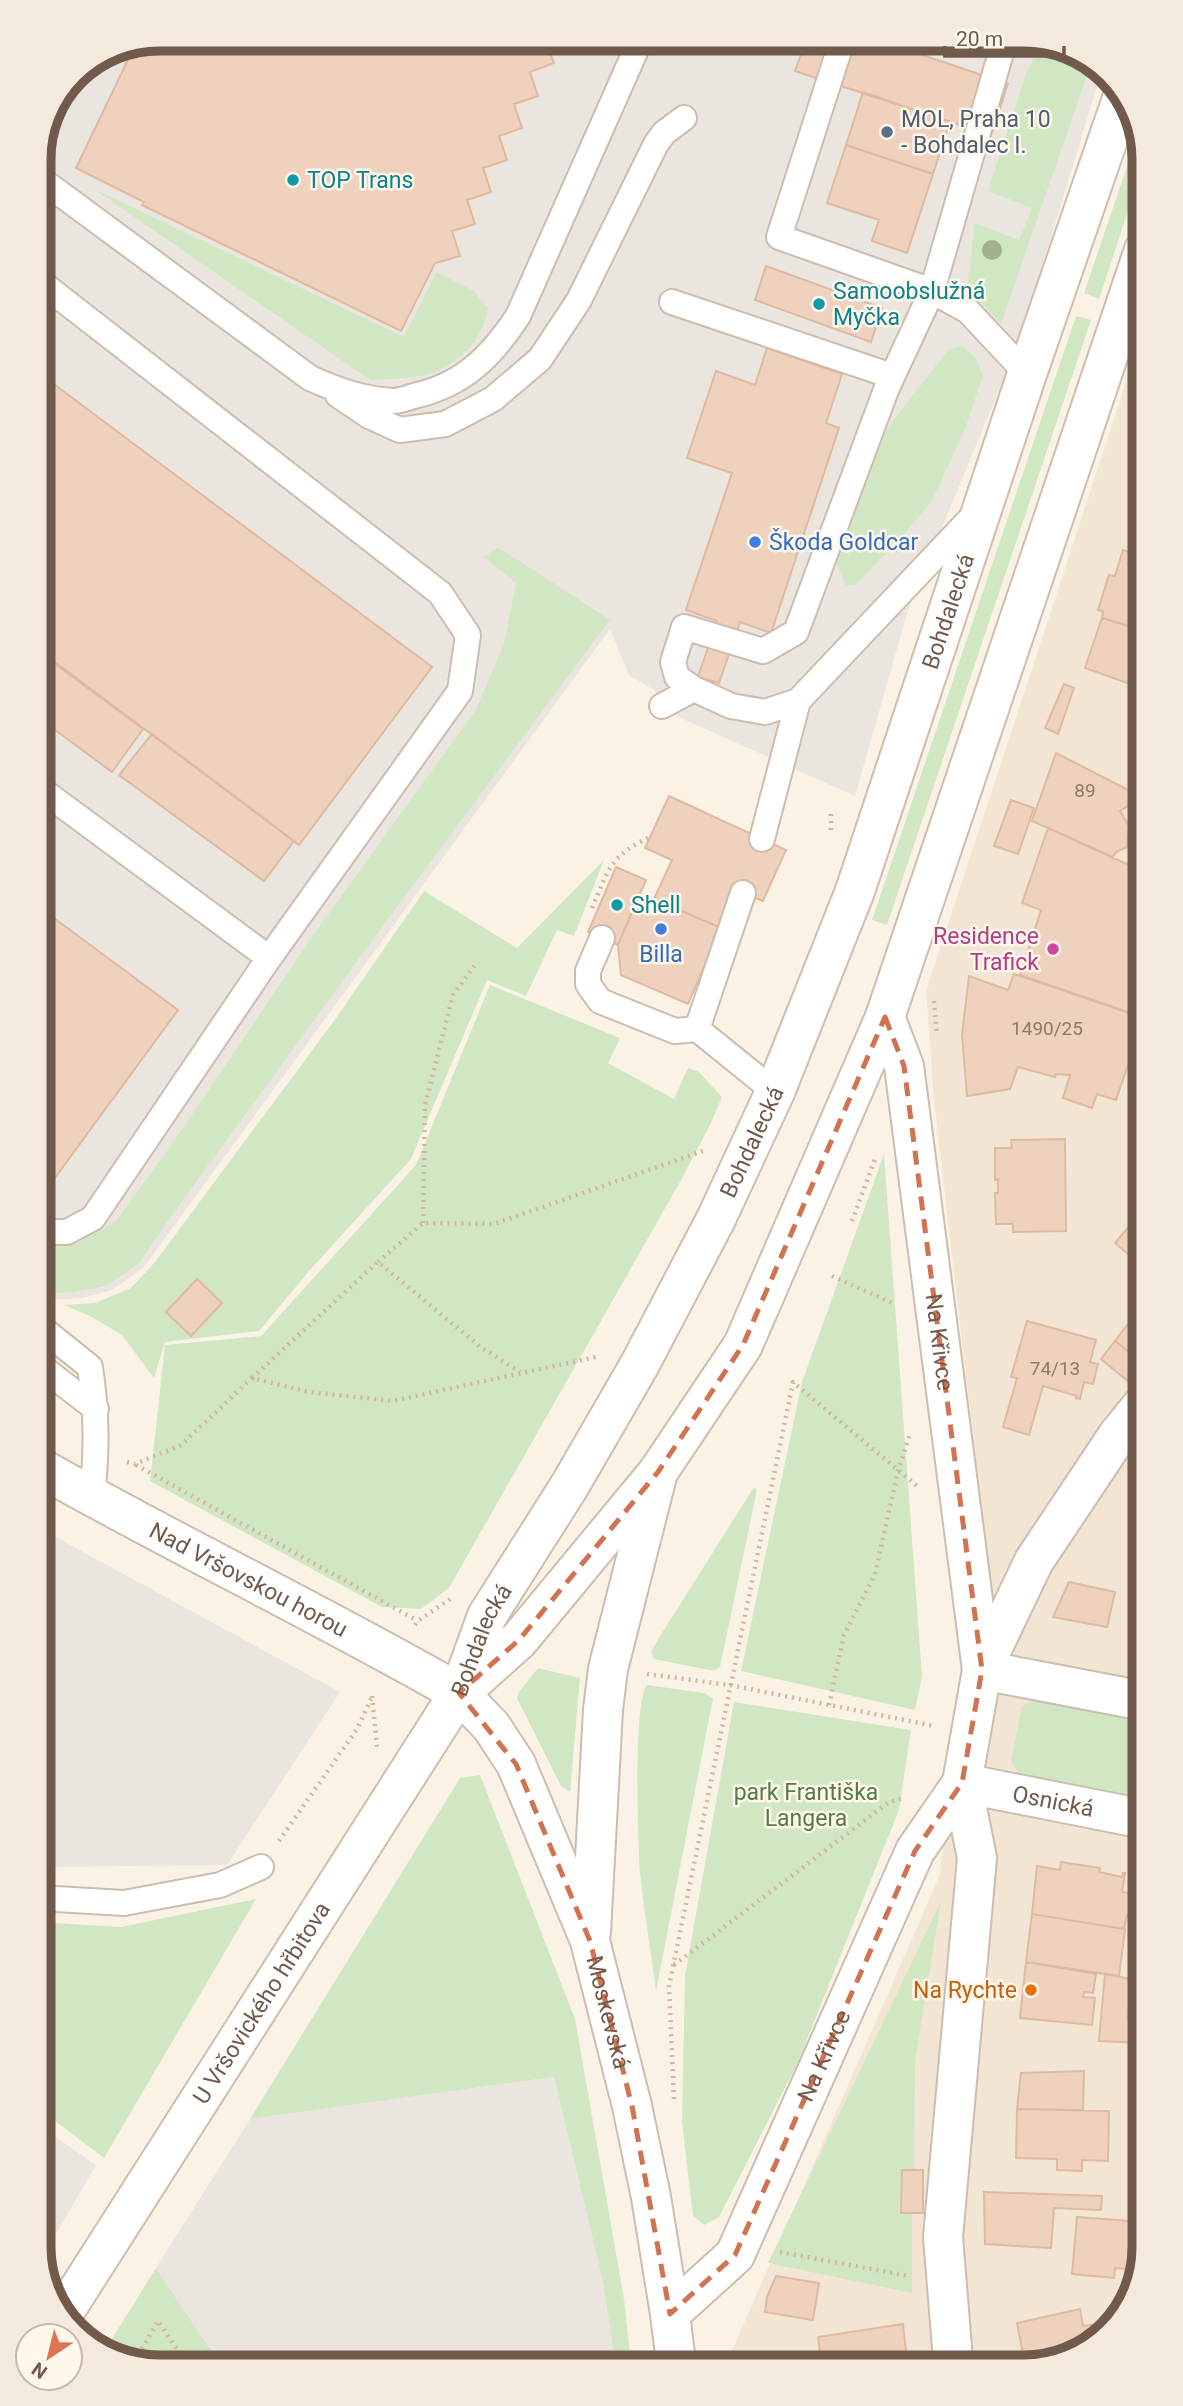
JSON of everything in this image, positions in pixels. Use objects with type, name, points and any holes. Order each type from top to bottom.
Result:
[{"type":"street","name":"Bohdalecká","points":[[459,1693],[487,1616],[570,1485],[640,1364],[716,1219],[775,1092],[855,891],[1119,106]]},
{"type":"street","name":"Bohdalecká","points":[[459,1693],[519,1640],[658,1472],[743,1345],[886,1017],[1132,286]]},
{"type":"street","name":"Na Křivce","points":[[886,1017],[904,1066],[982,1670]]},
{"type":"street","name":"Na Křivce","points":[[953,2355],[943,2238],[977,1858],[962,1783],[982,1670],[1034,1561],[1118,1434],[1132,1417]]},
{"type":"street","points":[[590,1941],[603,1710],[608,1670],[658,1472]]},
{"type":"street","name":"Nad Vršovskou horou","points":[[51,1474],[395,1656],[459,1693]]},
{"type":"street","points":[[982,1670],[1132,1698]]},
{"type":"street","name":"Moskevská","points":[[459,1693],[491,1726],[516,1765],[590,1941],[632,2106],[651,2197],[675,2355]]},
{"type":"street","name":"U Vršovického hřbitova","points":[[69,2307],[459,1693]]},
{"type":"street","name":"Na Křivce","points":[[670,2314],[735,2255],[915,1851],[962,1783]]},
{"type":"street","name":"Osnická","points":[[962,1783],[1132,1817]]},
{"type":"lane","points":[[314,380],[354,395],[395,401],[439,390],[479,365],[502,340],[518,316],[635,51]]},
{"type":"lane","points":[[839,51],[779,237],[932,291],[968,311],[1027,374]]},
{"type":"lane","points":[[984,504],[798,701],[765,712],[731,706],[694,689],[677,677],[673,662],[684,627],[763,651],[796,632],[892,376],[932,291],[1002,51]]},
{"type":"lane","points":[[51,187],[314,380],[369,416],[400,430],[445,424],[493,400],[540,359],[579,300],[656,144],[664,132],[684,118]]},
{"type":"lane","points":[[51,290],[440,593],[468,635],[460,691],[269,958],[93,1218],[68,1232],[51,1231]]},
{"type":"lane","points":[[672,302],[892,376]]},
{"type":"lane","points":[[662,706],[694,689]]},
{"type":"lane","points":[[762,839],[798,701]]},
{"type":"lane","points":[[51,797],[269,958]]},
{"type":"lane","points":[[697,1029],[743,893]]},
{"type":"lane","points":[[602,938],[588,971],[588,984],[600,1001],[675,1031],[697,1029],[775,1092]]},
{"type":"lane","points":[[51,1336],[90,1367],[96,1409],[97,1452],[92,1497]]},
{"type":"lane","points":[[51,1374],[96,1409]]},
{"type":"lane","points":[[51,1899],[124,1903],[220,1885],[261,1867]]},
{"type":"path","points":[[588,971],[578,942],[608,870],[627,848],[650,837]]},
{"type":"path","points":[[423,1223],[425,1105],[453,995],[474,966]]},
{"type":"path","points":[[135,1464],[181,1445],[377,1262],[423,1223],[494,1224],[705,1150]]},
{"type":"path","points":[[377,1262],[482,1348],[520,1372]]},
{"type":"path","points":[[832,1276],[937,1324]]},
{"type":"path","points":[[252,1378],[309,1392],[392,1401],[596,1357],[589,1369]]},
{"type":"path","points":[[674,2101],[669,1986],[793,1382],[921,1489]]},
{"type":"path","points":[[51,1425],[97,1452],[135,1464],[418,1621]]},
{"type":"path","points":[[829,1705],[844,1635],[875,1574],[898,1471],[911,1432]]},
{"type":"path","points":[[608,1670],[730,1685],[971,1734]]},
{"type":"path","points":[[261,1867],[357,1729],[372,1696]]},
{"type":"path","points":[[673,1965],[889,1802],[962,1783]]},
{"type":"path","points":[[821,2258],[919,2277]]},
{"type":"path","points":[[140,2353],[158,2322],[181,2355]]},
{"type":"highlighted area","points":[[885,1017],[904,1066],[982,1670],[962,1783],[915,1851],[735,2255],[670,2314],[632,2106],[590,1941],[516,1764],[459,1693],[519,1640],[658,1472],[743,1345]]},
{"type":"shaded area","points":[[159,51],[1031,51],[1065,59],[1099,80],[1020,339],[908,610],[855,796],[674,715],[654,690],[629,675],[610,629],[144,1267],[112,1290],[82,1298],[52,1300],[51,152],[54,131],[73,93],[105,65],[138,53]]},
{"type":"shaded area","points":[[1132,364],[1132,2247],[1127,2282],[1114,2307],[1095,2328],[1078,2341],[1045,2353],[730,2355],[939,1877],[985,1538],[934,1101],[926,991]]},
{"type":"shaded area","points":[[51,1535],[340,1692],[227,1865],[51,1867]]},
{"type":"shaded area","points":[[554,2077],[603,2282],[614,2355],[214,2355],[156,2268],[250,2119]]},
{"type":"shaded area","points":[[51,2133],[96,2165],[51,2243]]},
{"type":"green space","points":[[1037,52],[1065,59],[1088,72],[1001,324],[967,288],[975,223],[1019,240],[1032,208],[988,191],[1027,71]]},
{"type":"green space","points":[[1131,153],[1132,199],[1099,299],[1084,293]]},
{"type":"green space","points":[[94,189],[404,337],[436,272],[474,291],[488,309],[485,320],[481,331],[468,349],[440,370],[415,377],[370,380]]},
{"type":"green space","points":[[1076,316],[1091,320],[887,925],[872,920]]},
{"type":"green space","points":[[962,346],[975,357],[983,376],[965,429],[932,501],[901,538],[855,585],[846,585],[836,564],[888,427],[949,349]]},
{"type":"green space","points":[[498,547],[610,620],[385,923],[140,1262],[106,1286],[74,1292],[51,1292],[51,1247],[74,1245],[116,1221],[170,1147],[316,931],[475,711],[504,644],[516,583],[484,557]]},
{"type":"green space","points":[[604,860],[574,936],[557,930],[526,996],[487,980],[411,1159],[309,1271],[259,1331],[165,1342],[154,1378],[122,1335],[92,1317],[64,1305],[95,1303],[131,1288],[155,1262],[334,1021],[424,891],[517,948]],"holes":[[[197,1279],[222,1303],[191,1336],[166,1312]]]},
{"type":"green space","points":[[490,985],[620,1038],[608,1063],[674,1099],[688,1068],[699,1072],[722,1097],[680,1182],[449,1588],[421,1609],[382,1607],[150,1481],[165,1345],[261,1336],[416,1165]]},
{"type":"green space","points":[[884,1154],[922,1676],[915,1710],[741,1671],[802,1382]]},
{"type":"green space","points":[[754,1487],[757,1490],[720,1667],[714,1671],[654,1659],[651,1652],[657,1641]]},
{"type":"green space","points":[[538,1668],[580,1678],[570,1792],[561,1786],[517,1698]]},
{"type":"green space","points":[[647,1685],[704,1693],[713,1698],[656,1991],[640,1873],[638,1834],[638,1744],[643,1696]]},
{"type":"green space","points":[[1043,1696],[1132,1713],[1132,1802],[1022,1779],[1011,1762],[1022,1706]]},
{"type":"green space","name":"park Františka Langera","points":[[734,1702],[911,1730],[899,1810],[798,2062],[719,2217],[704,2225],[693,2216],[682,2122],[685,1975]]},
{"type":"green space","points":[[480,1775],[575,2019],[624,2299],[630,2355],[614,2355],[603,2282],[554,2077],[250,2119],[460,1778]]},
{"type":"green space","points":[[256,1899],[104,2158],[51,2118],[51,1923],[121,1927]]},
{"type":"green space","points":[[941,1901],[915,2060],[914,2170],[902,2170],[901,2213],[912,2213],[912,2293],[768,2263]]},
{"type":"green space","points":[[156,2268],[214,2355],[152,2355],[131,2352],[109,2343]]},
{"type":"building","name":"TOP Trans","points":[[549,51],[554,63],[530,72],[538,96],[514,104],[522,128],[499,136],[507,160],[483,168],[491,192],[467,200],[475,224],[452,231],[460,256],[435,263],[401,331],[142,205],[144,202],[76,168],[130,55],[138,53]]},
{"type":"building","points":[[802,51],[910,51],[1008,84],[991,135],[795,71]]},
{"type":"building","points":[[863,92],[950,122],[933,174],[846,145]]},
{"type":"building","points":[[846,145],[933,174],[907,253],[872,241],[879,220],[827,203]]},
{"type":"building","name":"Samoobslužná Myčka","points":[[766,266],[882,308],[871,342],[755,300]]},
{"type":"building","name":"Škoda Goldcar","points":[[767,348],[842,374],[826,423],[839,428],[771,633],[740,622],[719,683],[698,677],[717,621],[686,610],[732,473],[687,458],[716,371],[755,385]]},
{"type":"building","points":[[51,382],[432,667],[299,845],[51,659]]},
{"type":"building","points":[[1123,550],[1132,553],[1132,627],[1102,618],[1103,611],[1098,610],[1109,575],[1115,576]]},
{"type":"building","points":[[1102,618],[1132,627],[1130,684],[1085,668]]},
{"type":"building","points":[[51,661],[143,729],[112,772],[51,727]]},
{"type":"building","points":[[1064,684],[1074,688],[1058,734],[1045,728]]},
{"type":"building","points":[[152,734],[294,841],[264,881],[119,775]]},
{"type":"building","points":[[1056,753],[1132,792],[1132,803],[1120,811],[1129,826],[1127,847],[1116,852],[1113,857],[1032,821]]},
{"type":"building","points":[[669,796],[786,850],[763,901],[736,890],[721,928],[654,899],[672,860],[645,848]]},
{"type":"building","points":[[1011,800],[1034,808],[1018,854],[994,846]]},
{"type":"building","points":[[1048,828],[1132,866],[1132,1000],[1128,1012],[1020,975],[1041,910],[1022,903]]},
{"type":"building","name":"Shell","points":[[616,867],[646,880],[618,945],[588,932]]},
{"type":"building","points":[[639,895],[721,928],[688,1004],[621,975],[618,945]]},
{"type":"building","points":[[51,916],[178,1010],[51,1183]]},
{"type":"building","points":[[1014,974],[1132,1014],[1132,1053],[1116,1100],[1097,1094],[1092,1108],[1063,1098],[1070,1075],[1056,1074],[1055,1077],[1018,1067],[1010,1089],[967,1096],[962,1035],[969,976],[1008,990]]},
{"type":"building","points":[[1065,1139],[1066,1231],[1013,1232],[1013,1224],[996,1224],[995,1193],[998,1193],[998,1179],[995,1180],[995,1148],[1012,1148],[1011,1140]]},
{"type":"building","points":[[1132,1223],[1132,1258],[1115,1243]]},
{"type":"building","points":[[197,1279],[222,1303],[191,1336],[166,1312]]},
{"type":"building","points":[[1027,1321],[1096,1340],[1090,1362],[1098,1364],[1093,1384],[1084,1382],[1080,1399],[1043,1386],[1029,1435],[1003,1427],[1017,1378],[1011,1377]]},
{"type":"building","points":[[1128,1324],[1132,1327],[1132,1354],[1115,1341]]},
{"type":"building","points":[[1115,1341],[1132,1354],[1132,1378],[1129,1382],[1101,1359]]},
{"type":"building","points":[[1069,1582],[1115,1592],[1107,1627],[1053,1617]]},
{"type":"building","points":[[1061,1862],[1100,1868],[1099,1872],[1122,1877],[1125,1873],[1122,1892],[1132,1894],[1132,1916],[1127,1915],[1124,1929],[1032,1914],[1037,1866],[1060,1870]]},
{"type":"building","points":[[1032,1914],[1125,1929],[1119,1976],[1026,1962]]},
{"type":"building","points":[[1026,1962],[1096,1974],[1093,1993],[1084,1992],[1083,1997],[1095,1998],[1092,2025],[1020,2018]]},
{"type":"building","points":[[1105,1974],[1131,1979],[1128,2018],[1132,2018],[1132,2042],[1099,2041]]},
{"type":"building","points":[[1084,2071],[1083,2110],[1017,2109],[1021,2073]]},
{"type":"building","points":[[1017,2109],[1109,2111],[1108,2161],[1082,2160],[1082,2171],[1057,2170],[1057,2159],[1016,2158]]},
{"type":"building","points":[[902,2170],[923,2170],[923,2213],[901,2213]]},
{"type":"building","points":[[984,2192],[1102,2196],[1101,2210],[1054,2208],[1051,2248],[985,2244]]},
{"type":"building","points":[[1077,2217],[1132,2221],[1129,2269],[1115,2268],[1114,2278],[1072,2274]]},
{"type":"building","points":[[776,2276],[819,2283],[813,2320],[765,2312],[767,2297]]},
{"type":"building","points":[[1080,2309],[1083,2326],[1092,2325],[1093,2330],[1065,2347],[1045,2353],[1023,2355],[1017,2323]]},
{"type":"building","points":[[903,2324],[906,2355],[820,2355],[818,2337]]},
{"type":"place","name":"MOL, Praha 10 - Bohdalec I.","points":[[887,132]]},
{"type":"place","name":"TOP Trans","points":[[293,180]]},
{"type":"place","name":"Samoobslužná Myčka","points":[[819,304]]},
{"type":"place","name":"Škoda Goldcar","points":[[755,542]]},
{"type":"place","name":"Shell","points":[[617,905]]},
{"type":"place","name":"Billa","points":[[661,929]]},
{"type":"place","name":"Residence Trafick","points":[[1053,949]]},
{"type":"place","name":"Na Rychte","points":[[1031,1990]]}]
